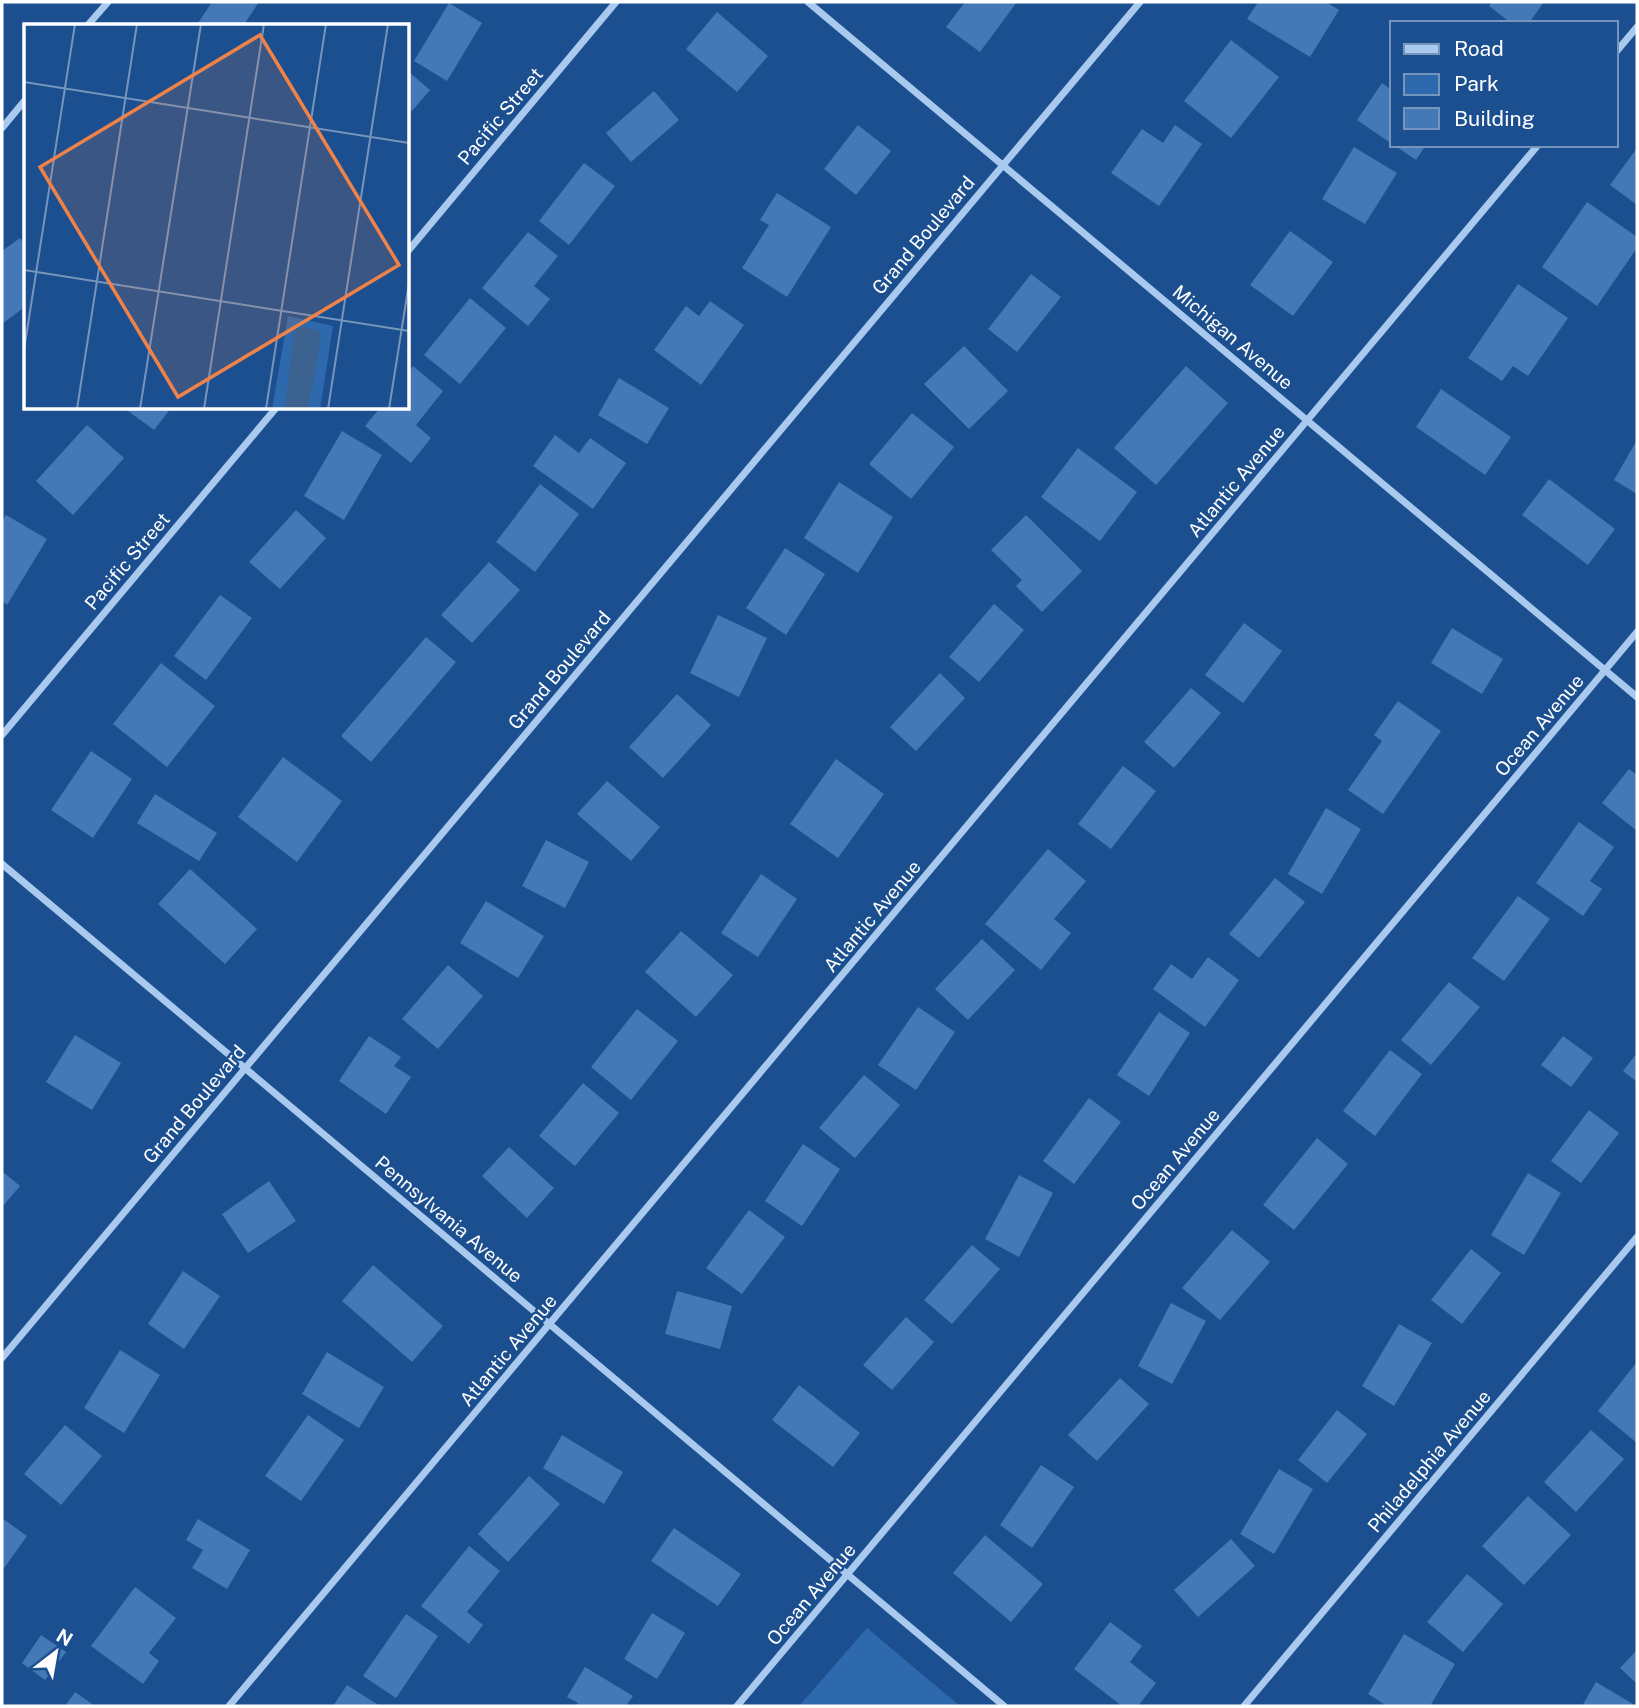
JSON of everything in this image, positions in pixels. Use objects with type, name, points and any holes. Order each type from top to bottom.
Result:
[{"type":"street","points":[[89,24],[108,2]]},
{"type":"street","name":"Pacific Street","points":[[410,249],[616,2]]},
{"type":"street","name":"Michigan Avenue","points":[[808,2],[1637,697]]},
{"type":"street","name":"Grand Boulevard","points":[[2,1358],[1140,2]]},
{"type":"street","points":[[1618,50],[1637,27]]},
{"type":"street","points":[[2,128],[24,101]]},
{"type":"street","name":"Atlantic Avenue","points":[[229,1706],[1536,147]]},
{"type":"street","name":"Pacific Street","points":[[2,735],[274,410]]},
{"type":"street","name":"Ocean Avenue","points":[[737,1706],[1637,632]]},
{"type":"street","name":"Pennsylvania Avenue","points":[[2,863],[1004,1706]]},
{"type":"street","name":"Philadelphia Avenue","points":[[1244,1706],[1637,1237]]},
{"type":"green space","points":[[867,1628],[960,1706],[799,1706]]},
{"type":"building","points":[[212,2],[259,2],[244,24],[197,24]]},
{"type":"building","points":[[965,2],[1017,2],[980,52],[946,27]]},
{"type":"building","points":[[1258,2],[1326,2],[1339,10],[1310,57],[1247,19]]},
{"type":"building","points":[[1492,2],[1544,2],[1530,21],[1508,21],[1489,6]]},
{"type":"building","points":[[449,3],[482,23],[447,81],[414,61]]},
{"type":"building","points":[[717,12],[768,56],[737,92],[686,49]]},
{"type":"building","points":[[1231,40],[1279,77],[1231,138],[1184,101]]},
{"type":"building","points":[[410,73],[430,90],[412,111],[410,110]]},
{"type":"building","points":[[1382,83],[1390,89],[1390,143],[1357,120]]},
{"type":"building","points":[[654,91],[679,120],[631,162],[606,133]]},
{"type":"building","points":[[858,125],[891,151],[856,195],[824,169]]},
{"type":"building","points":[[1175,125],[1202,144],[1159,206],[1111,173],[1142,129],[1163,143]]},
{"type":"building","points":[[1354,147],[1397,173],[1365,224],[1322,199]]},
{"type":"building","points":[[1397,147],[1425,147],[1416,160]]},
{"type":"building","points":[[1637,148],[1637,205],[1610,185]]},
{"type":"building","points":[[584,163],[615,186],[569,245],[539,221]]},
{"type":"building","points":[[777,193],[831,227],[787,297],[742,268],[769,225],[760,220]]},
{"type":"building","points":[[1587,202],[1637,237],[1637,248],[1597,306],[1542,267]]},
{"type":"building","points":[[1290,231],[1333,262],[1293,316],[1250,285]]},
{"type":"building","points":[[528,232],[558,256],[534,286],[550,299],[528,326],[482,288]]},
{"type":"building","points":[[20,238],[24,243],[24,308],[2,324],[2,251]]},
{"type":"building","points":[[1031,274],[1061,297],[1017,352],[988,329]]},
{"type":"building","points":[[1518,284],[1568,318],[1528,376],[1513,366],[1502,381],[1468,358]]},
{"type":"building","points":[[470,298],[506,328],[460,384],[424,355]]},
{"type":"building","points":[[710,301],[744,325],[701,385],[654,350],[686,306],[699,316]]},
{"type":"building","points":[[964,346],[1008,391],[969,429],[924,384]]},
{"type":"building","points":[[413,366],[443,391],[416,425],[431,438],[411,463],[365,426],[378,410],[410,410],[410,370]]},
{"type":"building","points":[[1186,366],[1228,403],[1156,485],[1114,448]]},
{"type":"building","points":[[619,378],[669,408],[647,444],[598,415]]},
{"type":"building","points":[[1441,389],[1511,437],[1485,475],[1416,427]]},
{"type":"building","points":[[127,410],[169,410],[154,430]]},
{"type":"building","points":[[912,413],[954,447],[911,499],[869,464]]},
{"type":"building","points":[[87,425],[124,458],[73,515],[36,481]]},
{"type":"building","points":[[342,431],[382,455],[344,520],[304,496]]},
{"type":"building","points":[[555,435],[579,453],[590,438],[626,463],[593,509],[533,466]]},
{"type":"building","points":[[1637,440],[1637,494],[1614,480]]},
{"type":"building","points":[[1078,448],[1137,492],[1100,541],[1041,497]]},
{"type":"building","points":[[1549,479],[1615,529],[1588,565],[1522,515]]},
{"type":"building","points":[[839,482],[893,517],[858,573],[804,538]]},
{"type":"building","points":[[540,484],[579,514],[535,572],[496,542]]},
{"type":"building","points":[[296,510],[326,538],[280,589],[249,562]]},
{"type":"building","points":[[6,515],[47,539],[7,605],[2,601],[2,521]]},
{"type":"building","points":[[1026,515],[1082,571],[1042,612],[1016,586],[1022,580],[991,550]]},
{"type":"building","points":[[785,548],[825,574],[786,635],[746,608]]},
{"type":"building","points":[[489,562],[520,590],[472,643],[441,615]]},
{"type":"building","points":[[220,595],[252,618],[206,680],[174,656]]},
{"type":"building","points":[[994,604],[1024,630],[979,682],[949,657]]},
{"type":"building","points":[[718,615],[767,638],[739,697],[690,673]]},
{"type":"building","points":[[1244,623],[1282,651],[1243,703],[1205,675]]},
{"type":"building","points":[[1452,628],[1503,659],[1482,694],[1431,663]]},
{"type":"building","points":[[426,637],[456,662],[371,762],[341,736]]},
{"type":"building","points":[[161,663],[215,706],[167,767],[113,724]]},
{"type":"building","points":[[940,673],[965,698],[916,751],[890,727]]},
{"type":"building","points":[[1191,688],[1221,713],[1174,768],[1144,742]]},
{"type":"building","points":[[677,694],[711,725],[663,778],[629,747]]},
{"type":"building","points":[[1398,701],[1441,731],[1383,814],[1348,790],[1382,741],[1374,735]]},
{"type":"building","points":[[91,751],[132,779],[93,838],[51,810]]},
{"type":"building","points":[[283,757],[342,801],[297,862],[238,817]]},
{"type":"building","points":[[836,759],[884,794],[838,858],[790,824]]},
{"type":"building","points":[[1123,766],[1156,791],[1111,849],[1078,824]]},
{"type":"building","points":[[1629,769],[1637,775],[1637,831],[1602,803]]},
{"type":"building","points":[[607,781],[660,827],[631,861],[577,814]]},
{"type":"building","points":[[155,794],[217,833],[199,861],[137,823]]},
{"type":"building","points":[[1326,808],[1361,829],[1322,894],[1288,874]]},
{"type":"building","points":[[1579,822],[1614,847],[1590,881],[1602,889],[1583,916],[1536,883]]},
{"type":"building","points":[[546,840],[589,862],[565,908],[522,886]]},
{"type":"building","points":[[1048,849],[1086,881],[1054,919],[1071,933],[1041,970],[985,924]]},
{"type":"building","points":[[190,869],[257,929],[225,964],[158,904]]},
{"type":"building","points":[[761,874],[797,899],[758,957],[721,933]]},
{"type":"building","points":[[1275,878],[1305,902],[1259,958],[1229,934]]},
{"type":"building","points":[[1518,896],[1550,919],[1504,981],[1472,958]]},
{"type":"building","points":[[486,901],[544,936],[518,978],[460,943]]},
{"type":"building","points":[[681,931],[733,975],[696,1017],[645,972]]},
{"type":"building","points":[[982,939],[1015,970],[968,1020],[935,989]]},
{"type":"building","points":[[1208,957],[1239,980],[1205,1027],[1153,989],[1171,964],[1192,979]]},
{"type":"building","points":[[448,965],[483,996],[438,1049],[402,1019]]},
{"type":"building","points":[[1449,982],[1480,1007],[1431,1065],[1401,1040]]},
{"type":"building","points":[[918,1007],[955,1032],[916,1090],[878,1065]]},
{"type":"building","points":[[637,1009],[678,1041],[631,1100],[591,1067]]},
{"type":"building","points":[[1159,1012],[1190,1033],[1149,1096],[1117,1075]]},
{"type":"building","points":[[75,1035],[121,1063],[92,1110],[46,1082]]},
{"type":"building","points":[[369,1036],[401,1057],[394,1066],[411,1077],[386,1114],[339,1081]]},
{"type":"building","points":[[1563,1036],[1593,1058],[1571,1087],[1541,1065]]},
{"type":"building","points":[[1390,1050],[1422,1074],[1375,1136],[1343,1111]]},
{"type":"building","points":[[1637,1053],[1637,1082],[1623,1071]]},
{"type":"building","points":[[864,1075],[900,1105],[855,1158],[819,1128]]},
{"type":"building","points":[[583,1083],[619,1113],[575,1166],[539,1136]]},
{"type":"building","points":[[1089,1098],[1121,1122],[1074,1184],[1043,1161]]},
{"type":"building","points":[[1589,1110],[1619,1133],[1581,1183],[1551,1161]]},
{"type":"building","points":[[1317,1138],[1348,1164],[1294,1230],[1263,1205]]},
{"type":"building","points":[[803,1144],[840,1169],[802,1226],[765,1201]]},
{"type":"building","points":[[509,1147],[554,1188],[527,1218],[482,1176]]},
{"type":"building","points":[[2,1171],[20,1186],[2,1207]]},
{"type":"building","points":[[1528,1173],[1561,1193],[1524,1255],[1491,1235]]},
{"type":"building","points":[[1019,1175],[1053,1193],[1019,1257],[985,1239]]},
{"type":"building","points":[[269,1181],[296,1221],[248,1253],[222,1214]]},
{"type":"building","points":[[749,1210],[785,1237],[742,1294],[706,1268]]},
{"type":"building","points":[[1232,1230],[1270,1262],[1220,1320],[1182,1288]]},
{"type":"building","points":[[972,1245],[1000,1269],[952,1324],[924,1300]]},
{"type":"building","points":[[1471,1249],[1501,1273],[1462,1324],[1431,1300]]},
{"type":"building","points":[[373,1265],[443,1326],[412,1362],[342,1301]]},
{"type":"building","points":[[183,1271],[220,1296],[184,1349],[148,1324]]},
{"type":"building","points":[[677,1291],[732,1306],[720,1349],[665,1334]]},
{"type":"building","points":[[1171,1303],[1206,1321],[1172,1384],[1138,1366]]},
{"type":"building","points":[[906,1317],[934,1342],[892,1390],[863,1365]]},
{"type":"building","points":[[1399,1324],[1432,1343],[1394,1406],[1362,1386]]},
{"type":"building","points":[[120,1350],[160,1375],[124,1433],[84,1408]]},
{"type":"building","points":[[327,1352],[384,1387],[359,1428],[302,1394]]},
{"type":"building","points":[[1637,1362],[1637,1443],[1598,1411]]},
{"type":"building","points":[[1120,1378],[1149,1404],[1097,1461],[1068,1435]]},
{"type":"building","points":[[799,1385],[860,1433],[833,1467],[772,1420]]},
{"type":"building","points":[[1337,1410],[1367,1434],[1327,1483],[1298,1460]]},
{"type":"building","points":[[308,1415],[344,1440],[301,1501],[265,1476]]},
{"type":"building","points":[[65,1425],[102,1456],[61,1505],[24,1474]]},
{"type":"building","points":[[1591,1430],[1624,1459],[1576,1512],[1544,1482]]},
{"type":"building","points":[[562,1435],[623,1472],[604,1504],[543,1468]]},
{"type":"building","points":[[1041,1465],[1074,1487],[1032,1548],[1000,1525]]},
{"type":"building","points":[[1279,1469],[1313,1489],[1274,1554],[1240,1534]]},
{"type":"building","points":[[529,1476],[560,1504],[508,1562],[478,1534]]},
{"type":"building","points":[[1528,1496],[1571,1535],[1524,1585],[1482,1546]]},
{"type":"building","points":[[2,1518],[27,1536],[2,1571]]},
{"type":"building","points":[[198,1519],[250,1550],[227,1589],[192,1568],[203,1550],[186,1540]]},
{"type":"building","points":[[674,1528],[741,1574],[718,1606],[651,1561]]},
{"type":"building","points":[[985,1535],[1043,1584],[1011,1622],[953,1573]]},
{"type":"building","points":[[1231,1539],[1255,1566],[1198,1617],[1174,1590]]},
{"type":"building","points":[[469,1546],[500,1571],[467,1612],[483,1625],[469,1644],[421,1606]]},
{"type":"building","points":[[1467,1574],[1503,1604],[1463,1652],[1427,1622]]},
{"type":"building","points":[[135,1587],[176,1618],[149,1653],[159,1661],[143,1684],[91,1646]]},
{"type":"building","points":[[652,1613],[685,1633],[657,1679],[624,1659]]},
{"type":"building","points":[[406,1614],[438,1636],[396,1698],[363,1676]]},
{"type":"building","points":[[1110,1622],[1142,1646],[1130,1662],[1156,1683],[1138,1706],[1122,1706],[1074,1669]]},
{"type":"building","points":[[1404,1634],[1455,1664],[1430,1706],[1387,1706],[1368,1694]]},
{"type":"building","points":[[41,1635],[66,1652],[45,1680],[22,1663]]},
{"type":"building","points":[[1637,1650],[1637,1684],[1620,1668]]},
{"type":"building","points":[[585,1667],[633,1696],[626,1706],[576,1706],[578,1703],[567,1697]]},
{"type":"building","points":[[1596,1682],[1633,1704],[1582,1706]]},
{"type":"building","points":[[347,1685],[380,1706],[333,1706]]},
{"type":"building","points":[[75,1692],[95,1706],[65,1706]]}]
